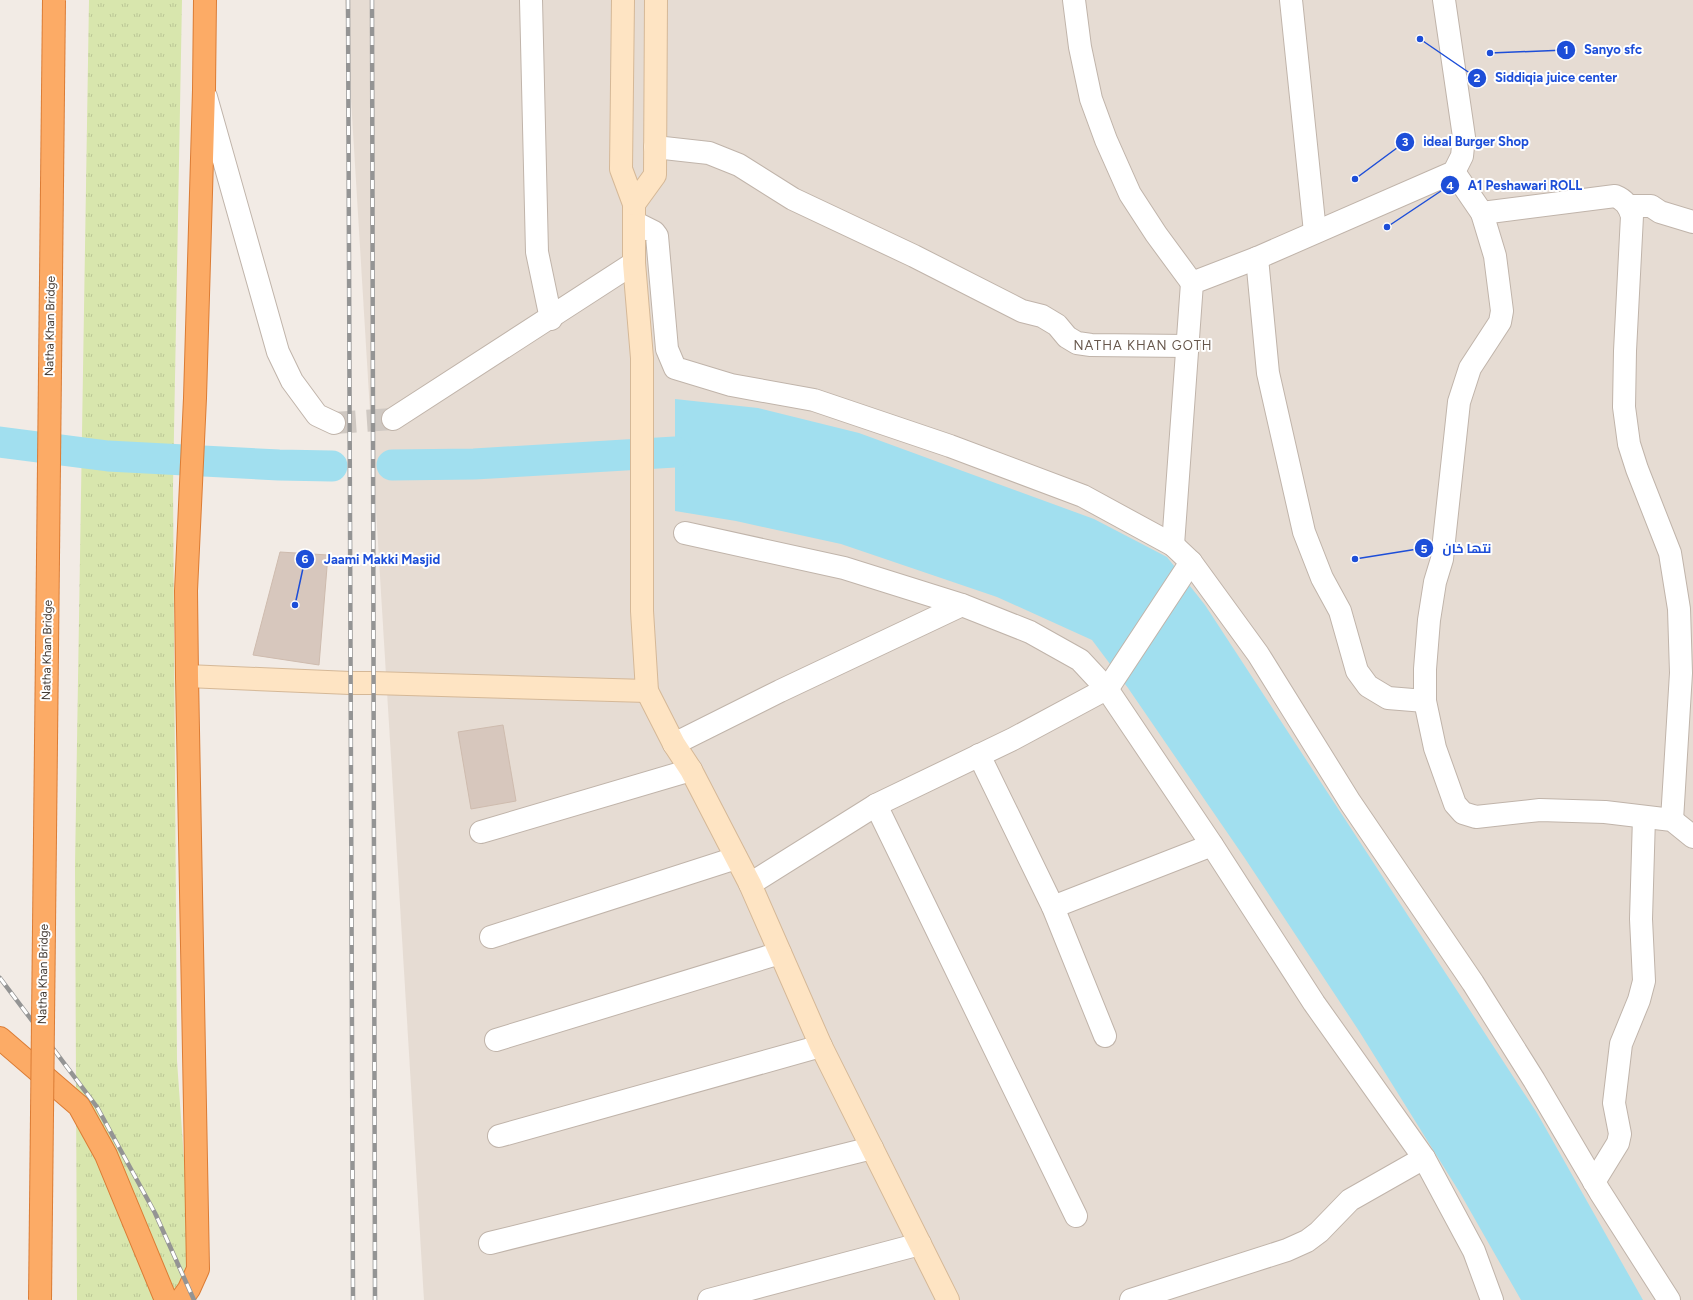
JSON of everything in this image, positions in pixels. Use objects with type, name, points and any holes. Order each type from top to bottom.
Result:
[{"type":"highway","name":"Natha Khan Bridge","points":[[40,1300],[54,0]]},
{"type":"highway","points":[[181,1300],[189,1289],[198,1268],[186,590],[195,398],[204,90],[205,0]]},
{"type":"highway","points":[[0,1038],[79,1106],[106,1155],[166,1300]]},
{"type":"street","points":[[531,0],[537,252],[551,319]]},
{"type":"street","points":[[623,0],[621,169],[634,213],[634,263],[642,358],[642,611],[647,691],[674,744],[691,770],[750,884],[821,1046],[948,1300]]},
{"type":"street","points":[[634,213],[655,175],[656,0]]},
{"type":"street","points":[[1074,0],[1080,47],[1091,99],[1106,140],[1130,194],[1156,234],[1192,283],[1173,545]]},
{"type":"street","points":[[1291,0],[1315,232]]},
{"type":"street","points":[[1192,283],[1257,258],[1454,172],[1462,156],[1464,137],[1444,0]]},
{"type":"street","points":[[204,90],[278,352],[292,381],[317,415],[334,423]]},
{"type":"street","points":[[655,147],[709,153],[739,165],[793,199],[914,256],[1022,311],[1042,316],[1057,325],[1067,337],[1077,343],[1091,345],[1187,346]]},
{"type":"street","points":[[1454,172],[1482,213],[1494,256],[1502,311],[1500,322],[1470,368],[1459,402],[1442,559],[1435,582],[1429,620],[1425,669],[1425,701],[1435,748],[1455,804],[1463,813],[1476,817],[1540,810],[1605,812],[1672,820],[1693,837]]},
{"type":"street","points":[[1482,213],[1615,196],[1622,199],[1629,206],[1632,216],[1625,351],[1624,407],[1629,444],[1670,553],[1679,609],[1681,673],[1672,820]]},
{"type":"street","points":[[1629,206],[1651,206],[1660,212],[1693,222]]},
{"type":"street","points":[[634,213],[657,236],[667,349],[675,368],[731,386],[814,400],[950,446],[1083,496],[1173,545],[1190,564],[1258,654],[1350,802],[1473,983],[1534,1080],[1594,1182],[1669,1300]]},
{"type":"street","points":[[1257,258],[1268,373],[1304,532],[1322,578],[1340,612],[1357,671],[1368,686],[1388,698],[1425,701]]},
{"type":"street","points":[[394,419],[551,319],[634,263]]},
{"type":"street","points":[[685,533],[844,568],[962,605],[1030,632],[1080,660],[1107,688],[1212,845],[1314,1003],[1424,1158],[1474,1252],[1492,1300]]},
{"type":"street","points":[[750,884],[876,805],[979,755],[1107,688],[1190,564]]},
{"type":"street","points":[[674,744],[780,691],[962,605]]},
{"type":"street","points":[[187,676],[350,683],[647,691]]},
{"type":"street","points":[[979,755],[1053,907],[1105,1036]]},
{"type":"street","points":[[481,832],[691,770]]},
{"type":"street","points":[[876,805],[1076,1216]]},
{"type":"street","points":[[1594,1182],[1618,1144],[1620,1134],[1614,1103],[1621,1044],[1639,1000],[1644,981],[1641,918],[1644,817]]},
{"type":"street","points":[[1053,907],[1212,845]]},
{"type":"street","points":[[491,937],[736,858]]},
{"type":"street","points":[[496,1040],[780,953]]},
{"type":"street","points":[[499,1136],[821,1046]]},
{"type":"street","points":[[490,1244],[872,1148]]},
{"type":"street","points":[[1131,1300],[1287,1250],[1307,1241],[1319,1232],[1350,1200],[1424,1158]]},
{"type":"street","points":[[708,1300],[920,1244]]},
{"type":"shaded area","points":[[345,0],[1693,0],[1693,1300],[424,1300]]},
{"type":"green space","points":[[89,0],[182,0],[173,487],[177,1061],[194,1300],[77,1300],[75,866]]},
{"type":"water","points":[[675,399],[758,408],[859,433],[1094,519],[1167,557],[1205,605],[1537,1113],[1643,1300],[1521,1300],[1460,1193],[1359,1031],[1244,857],[1128,688],[1092,640],[997,597],[841,544],[736,521],[675,511]]},
{"type":"building","points":[[280,552],[328,555],[319,665],[253,655]]},
{"type":"building","points":[[503,725],[516,801],[471,809],[458,732]]},
{"type":"waterway","points":[[0,442],[108,456],[279,465],[332,466]]},
{"type":"waterway","points":[[392,465],[474,464],[675,452]]},
{"type":"tunnel","points":[[334,423],[393,419]]},
{"type":"railway","points":[[348,0],[353,1300]]},
{"type":"railway","points":[[372,0],[375,1300]]},
{"type":"railway","points":[[0,978],[97,1107],[155,1213],[194,1300]]},
{"type":"place","name":"Siddiqia juice center","points":[[1420,39]]},
{"type":"place","name":"Sanyo sfc","points":[[1490,53]]},
{"type":"place","name":"ideal Burger Shop","points":[[1355,179]]},
{"type":"place","name":"A1 Peshawari ROLL","points":[[1387,227]]},
{"type":"place","name":"نتھا خان","points":[[1355,559]]},
{"type":"place","name":"Jaami Makki Masjid","points":[[295,605]]},
{"type":"district","name":"NATHA KHAN GOTH","points":[[1143,345]]}]
